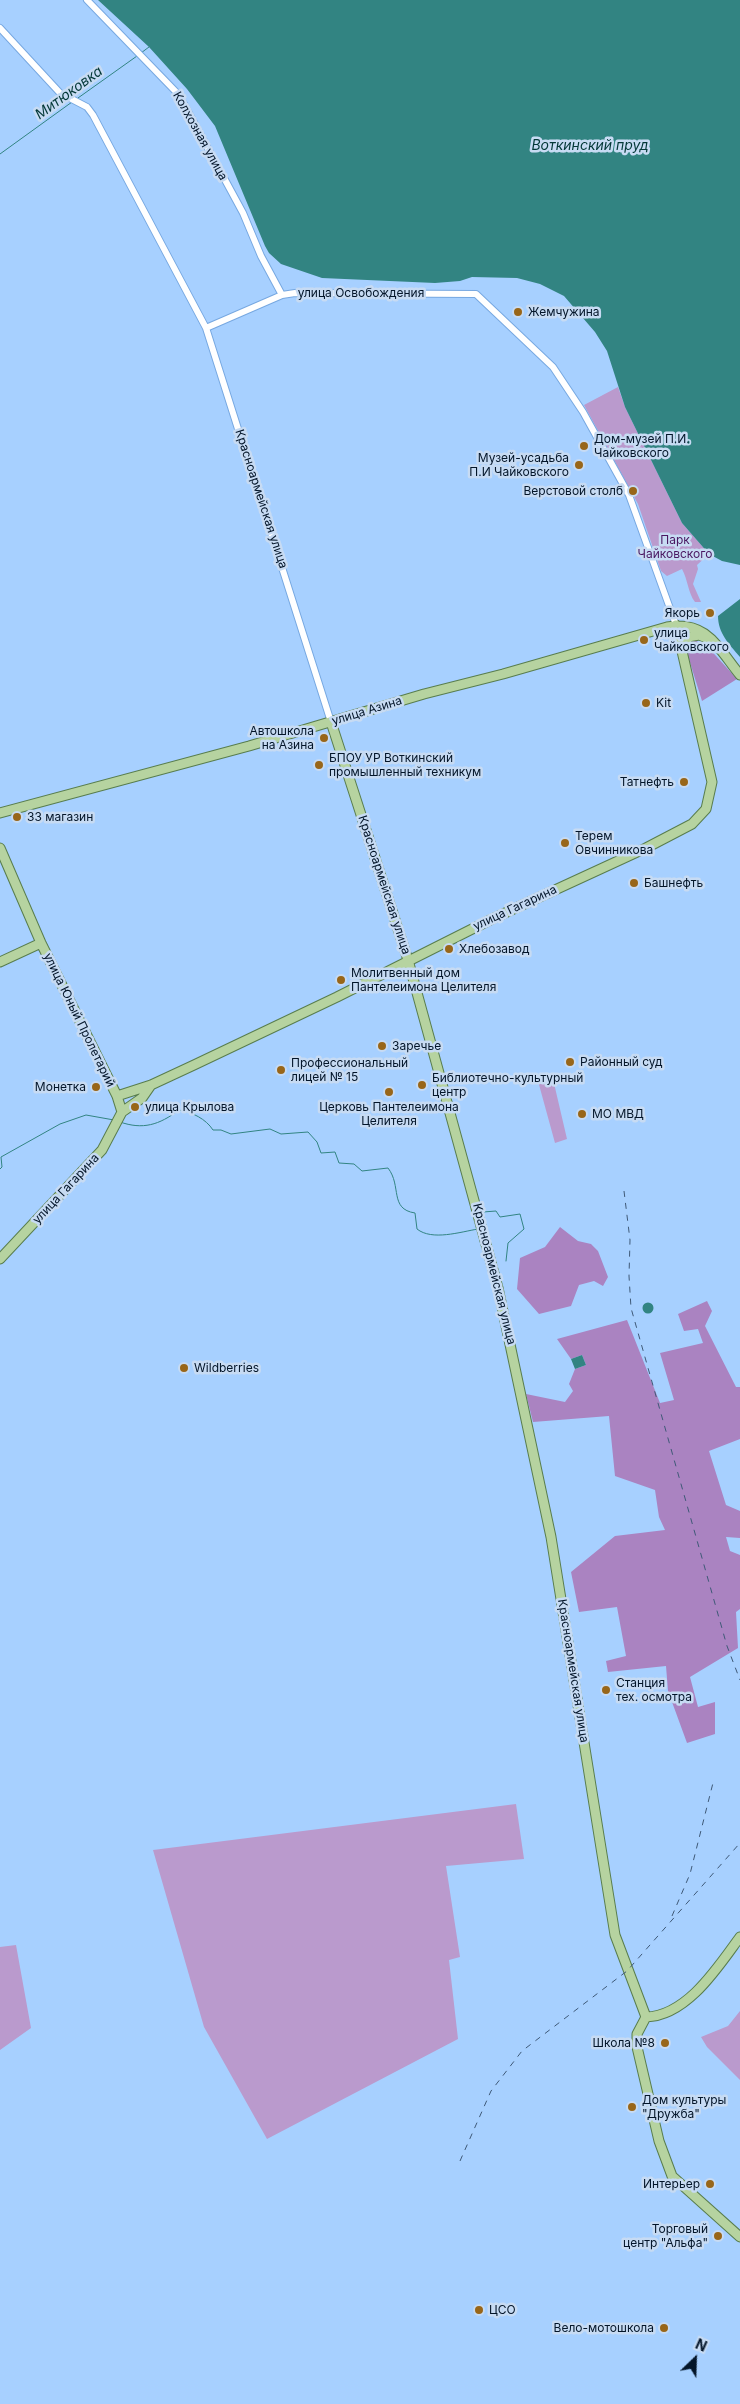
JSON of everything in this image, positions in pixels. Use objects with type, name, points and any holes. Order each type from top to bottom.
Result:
[{"type":"main road","points":[[676,625],[694,626],[705,632],[740,675]]},
{"type":"main road","name":"улица Гагарина","points":[[117,1096],[151,1085],[337,997],[501,914],[646,848],[682,830],[700,817],[710,800],[712,782],[676,625]]},
{"type":"main road","name":"улица Азина","points":[[0,813],[249,746],[424,694],[676,625]]},
{"type":"main road","points":[[683,654],[685,641],[693,635],[713,642]]},
{"type":"main road","name":"Красноармейская улица","points":[[331,722],[408,960],[476,1201],[508,1329],[551,1537],[615,1935],[646,2017]]},
{"type":"main road","name":"улица Юный Пролетарий","points":[[0,848],[41,943],[117,1096],[122,1112]]},
{"type":"main road","points":[[0,962],[41,943]]},
{"type":"main road","points":[[122,1112],[142,1098],[151,1085]]},
{"type":"main road","name":"улица Гагарина","points":[[0,1259],[102,1150],[122,1112]]},
{"type":"main road","points":[[740,1936],[720,1964],[681,2006],[655,2017],[646,2017],[637,2034],[637,2047],[659,2141],[672,2176],[740,2237]]},
{"type":"street","name":"Колхозная улица","points":[[87,0],[180,95],[243,213],[261,256],[282,295]]},
{"type":"street","name":"Красноармейская улица","points":[[0,28],[60,93],[87,107],[93,114],[206,328],[331,722]]},
{"type":"street","name":"улица Освобождения","points":[[206,328],[282,295],[295,292],[476,294],[553,367],[583,412],[629,495],[676,625]]},
{"type":"green space","name":"Парк Чайковского","points":[[618,387],[625,407],[682,523],[709,554],[697,565],[698,569],[693,584],[701,602],[695,602],[689,591],[682,569],[667,576],[661,571],[638,504],[584,405]]},
{"type":"green space","points":[[553,1079],[567,1139],[555,1143],[538,1081]]},
{"type":"green space","points":[[516,1804],[524,1859],[446,1866],[460,1957],[449,1960],[458,2039],[267,2139],[204,2027],[153,1850]]},
{"type":"green space","points":[[16,1945],[31,2028],[0,2050],[0,1947]]},
{"type":"green space","points":[[740,2011],[740,2080],[707,2047],[701,2037],[728,2026]]},
{"type":"shaded area","points":[[693,640],[706,645],[737,679],[702,701],[688,656],[690,642]]},
{"type":"shaded area","points":[[560,1227],[578,1241],[591,1244],[598,1251],[608,1277],[603,1286],[594,1281],[579,1285],[571,1306],[539,1314],[517,1289],[520,1258],[545,1247]]},
{"type":"shaded area","points":[[707,1301],[712,1311],[705,1326],[736,1387],[740,1387],[740,1439],[709,1451],[726,1505],[740,1511],[740,1538],[726,1537],[730,1551],[740,1555],[740,1609],[736,1612],[738,1648],[690,1677],[698,1707],[715,1702],[715,1734],[687,1743],[668,1691],[666,1666],[608,1672],[606,1661],[626,1656],[617,1607],[579,1612],[571,1572],[615,1536],[665,1530],[659,1517],[655,1490],[615,1476],[609,1416],[533,1422],[526,1394],[565,1402],[573,1391],[569,1384],[575,1369],[586,1365],[582,1355],[571,1359],[557,1339],[627,1320],[660,1403],[674,1400],[660,1353],[703,1343],[698,1329],[684,1331],[678,1314]]},
{"type":"water","name":"Воткинский пруд","points":[[98,0],[740,0],[740,565],[722,561],[709,554],[682,523],[625,407],[607,351],[595,332],[564,296],[540,284],[517,278],[472,277],[460,281],[435,283],[322,278],[281,264],[269,253],[265,246],[215,126],[187,89],[149,47]]},
{"type":"water","points":[[740,599],[740,657],[722,633],[718,616]]},
{"type":"water","points":[[648,1302],[654,1308],[648,1314],[642,1308]]},
{"type":"water","points":[[582,1355],[586,1365],[575,1369],[571,1359]]},
{"type":"waterway","name":"Митюковка","points":[[141,53],[149,47]]},
{"type":"waterway","name":"Митюковка","points":[[78,98],[137,56]]},
{"type":"waterway","name":"Митюковка","points":[[0,154],[72,102]]},
{"type":"waterway","points":[[120,1122],[136,1126],[151,1125],[179,1110],[189,1112],[198,1117],[213,1130],[221,1130],[231,1134],[270,1129],[281,1134],[308,1132],[317,1142],[321,1153],[335,1152],[339,1163],[354,1164],[362,1171],[388,1168],[392,1175],[399,1202],[407,1211],[415,1213],[417,1229],[423,1233],[446,1235],[478,1229]]},
{"type":"waterway","points":[[0,1169],[2,1167],[1,1157],[60,1124],[86,1115],[114,1120]]},
{"type":"waterway","points":[[482,1216],[483,1212],[496,1211],[500,1217],[520,1214],[524,1229],[508,1243],[506,1261]]},
{"type":"railway","points":[[624,1191],[630,1240],[629,1276],[631,1308],[727,1646],[740,1680]]},
{"type":"railway","points":[[672,1916],[690,1874],[714,1779]]},
{"type":"railway","points":[[460,2161],[491,2091],[522,2051],[627,1971],[740,1843]]},
{"type":"place","name":"Жемчужина","points":[[518,312]]},
{"type":"place","name":"Дом-музей П.И. Чайковского","points":[[584,446]]},
{"type":"place","name":"Музей-усадьба П.И Чайковского","points":[[579,465]]},
{"type":"place","name":"Верстовой столб","points":[[633,491]]},
{"type":"place","name":"Якорь","points":[[710,613]]},
{"type":"place","name":"улица Чайковского","points":[[644,640]]},
{"type":"place","name":"Kit","points":[[646,703]]},
{"type":"place","name":"Автошкола на Азина","points":[[324,738]]},
{"type":"place","name":"БПОУ УР Воткинский промышленный техникум","points":[[319,765]]},
{"type":"place","name":"Татнефть","points":[[684,782]]},
{"type":"place","name":"33 магазин","points":[[17,817]]},
{"type":"place","name":"Терем Овчинникова","points":[[565,843]]},
{"type":"place","name":"Башнефть","points":[[634,883]]},
{"type":"place","name":"Хлебозавод","points":[[449,949]]},
{"type":"place","name":"Молитвенный дом Пантелеимона Целителя","points":[[341,980]]},
{"type":"place","name":"Заречье","points":[[382,1046]]},
{"type":"place","name":"Районный суд","points":[[570,1062]]},
{"type":"place","name":"Профессиональный лицей № 15","points":[[281,1070]]},
{"type":"place","name":"Библиотечно-культурный центр","points":[[422,1085]]},
{"type":"place","name":"Монетка","points":[[96,1087]]},
{"type":"place","name":"Церковь Пантелеимона Целителя","points":[[389,1092]]},
{"type":"place","name":"улица Крылова","points":[[135,1107]]},
{"type":"place","name":"МО МВД","points":[[582,1114]]},
{"type":"place","name":"Wildberries","points":[[184,1368]]},
{"type":"place","name":"Станция тех. осмотра","points":[[606,1690]]},
{"type":"place","name":"Школа №8","points":[[665,2043]]},
{"type":"place","name":"Дом культуры \"Дружба\"","points":[[632,2107]]},
{"type":"place","name":"Интерьер","points":[[710,2184]]},
{"type":"place","name":"Торговый центр \"Альфа\"","points":[[718,2236]]},
{"type":"place","name":"ЦСО","points":[[479,2310]]},
{"type":"place","name":"Вело-мотошкола","points":[[664,2328]]}]
